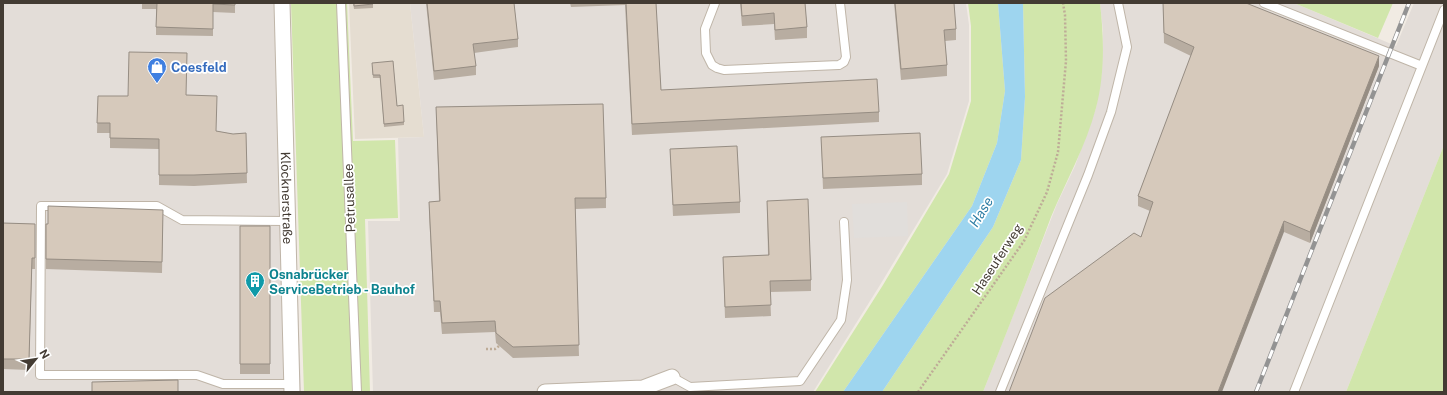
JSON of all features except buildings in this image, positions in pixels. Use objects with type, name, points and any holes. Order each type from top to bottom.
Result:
[{"type":"street","name":"Klöcknerstraße","points":[[282,3],[292,388]]},
{"type":"street","points":[[545,392],[643,388],[672,377]]},
{"type":"lane","name":"Petrusallee","points":[[341,3],[357,392]]},
{"type":"lane","points":[[714,3],[706,29],[706,53],[712,65],[724,70],[840,65],[844,62],[846,57],[840,3]]},
{"type":"lane","points":[[1000,392],[1088,175],[1111,112],[1127,47],[1118,3]]},
{"type":"lane","points":[[1264,3],[1422,66]]},
{"type":"lane","points":[[1294,392],[1444,10]]},
{"type":"lane","points":[[288,221],[182,220],[157,206],[41,206],[40,374],[197,376],[223,384],[292,388]]},
{"type":"lane","points":[[672,377],[690,387],[800,382],[841,320],[847,280],[844,222]]},
{"type":"path","name":"Haseuferweg","points":[[918,392],[1024,241],[1047,192],[1058,152],[1066,61],[1065,15],[1063,3]]},
{"type":"path","points":[[486,349],[495,349],[499,346]]},
{"type":"shaded area","points":[[3,3],[289,3],[301,392],[3,392]]},
{"type":"shaded area","points":[[349,3],[410,3],[424,137],[355,139]]},
{"type":"shaded area","points":[[410,3],[966,3],[969,25],[969,101],[947,174],[813,392],[373,392],[368,221],[400,221],[398,138],[424,137]]},
{"type":"shaded area","points":[[1100,3],[1294,3],[1396,46],[1414,3],[1444,3],[1444,145],[1346,392],[983,392],[1057,204],[1075,166],[1096,108],[1102,72],[1103,31]]},
{"type":"shaded area","points":[[907,202],[908,236],[854,238],[852,204]]},
{"type":"green space","points":[[291,3],[347,3],[353,141],[395,140],[398,218],[365,219],[370,392],[304,392]]},
{"type":"green space","points":[[968,3],[998,3],[1005,91],[997,143],[972,206],[843,392],[815,392],[883,285],[949,174],[971,101],[971,26]]},
{"type":"green space","points":[[1023,3],[1100,3],[1103,43],[1101,82],[1096,108],[1087,136],[1051,217],[983,392],[882,392],[993,227],[1021,160],[1025,97]]},
{"type":"green space","points":[[1294,3],[1393,3],[1378,38]]},
{"type":"green space","points":[[1444,145],[1444,392],[1346,392]]},
{"type":"water","name":"Hase","points":[[998,3],[1023,4],[1025,97],[1021,160],[993,227],[882,392],[843,392],[972,206],[997,143],[1005,91]]},
{"type":"railway","points":[[1256,392],[1409,3]]},
{"type":"place","name":"Coesfeld","points":[[157,84]]},
{"type":"place","name":"Osnabrücker ServiceBetrieb - Bauhof","points":[[255,298]]}]
